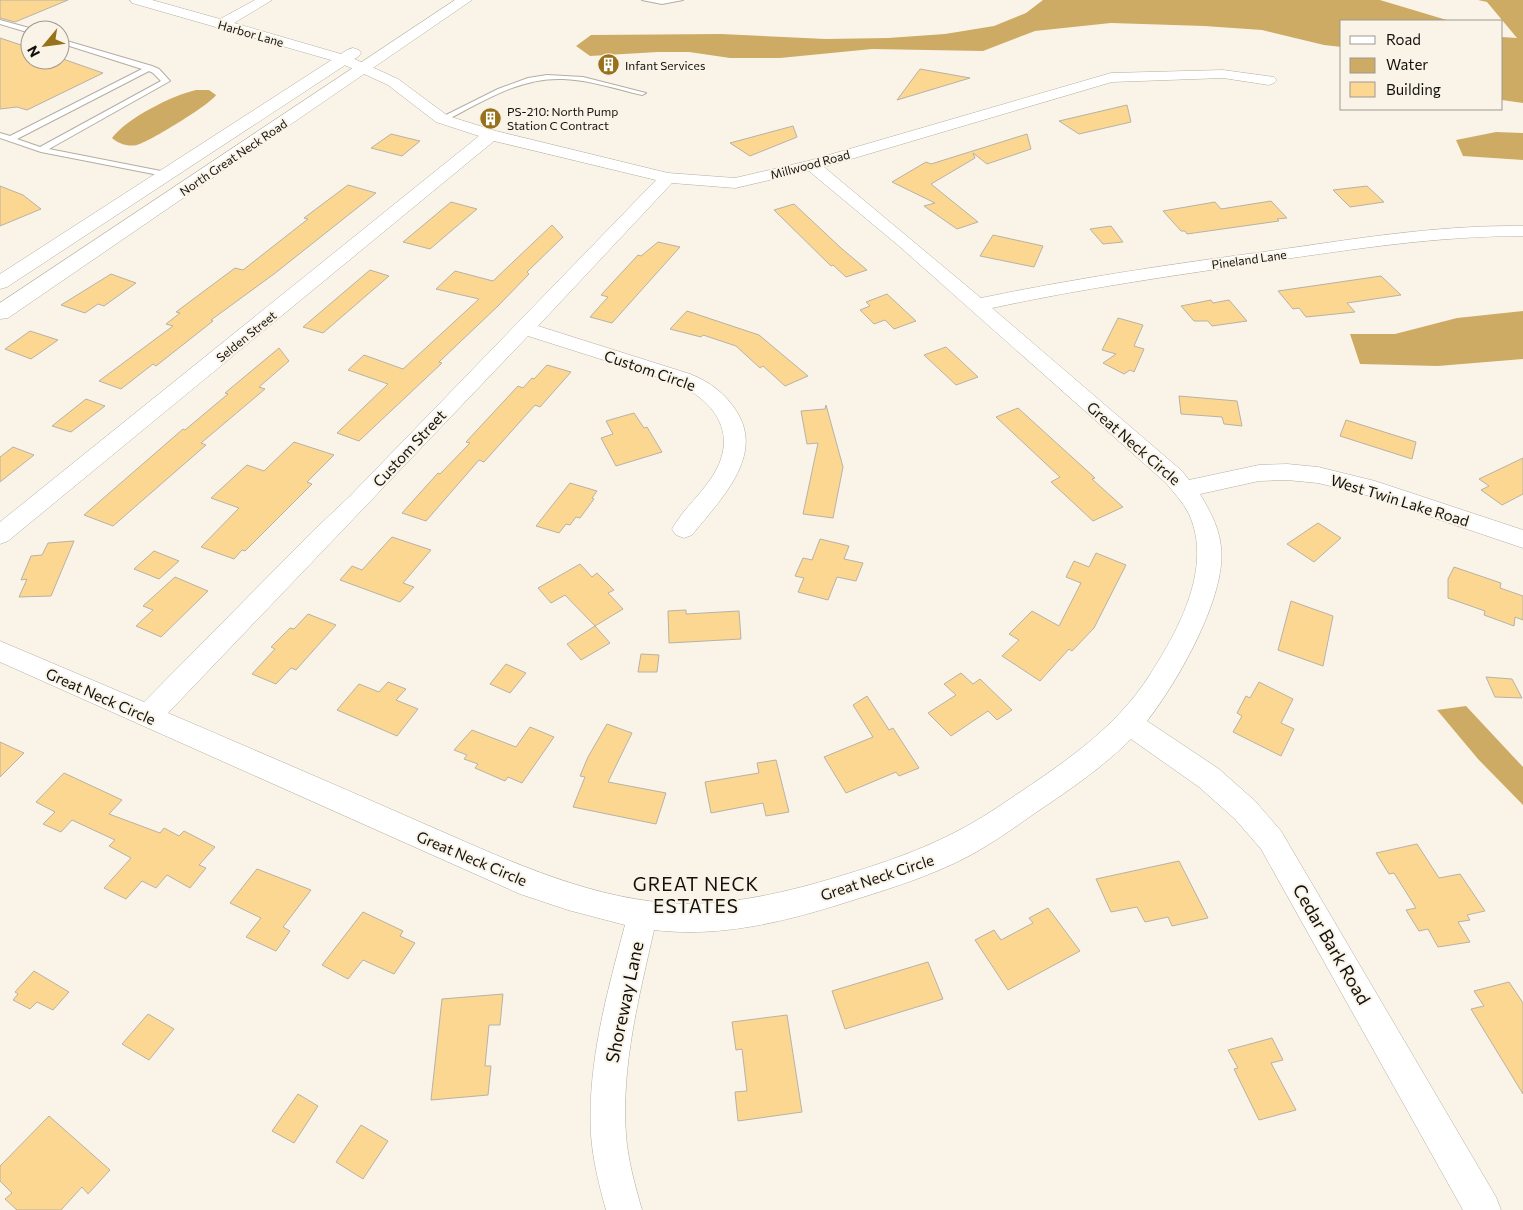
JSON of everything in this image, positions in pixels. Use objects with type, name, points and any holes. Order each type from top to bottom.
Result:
[{"type":"main road","name":"North Great Neck Road","points":[[0,313],[465,0]]},
{"type":"main road","name":"North Great Neck Road","points":[[0,283],[368,43]]},
{"type":"street","name":"Harbor Lane","points":[[137,0],[343,59],[363,68]]},
{"type":"street","points":[[222,24],[265,0]]},
{"type":"street","name":"Millwood Road","points":[[363,68],[393,82],[442,119],[492,135],[668,178],[734,183],[812,165],[1111,78],[1223,74],[1269,80]]},
{"type":"street","name":"Selden Street","points":[[0,535],[492,135]]},
{"type":"street","name":"Great Neck Circle","points":[[0,652],[531,884],[588,902],[643,913],[685,918],[744,913],[801,902],[906,870],[938,858],[974,839],[1097,755],[1129,723],[1159,682],[1182,642],[1201,601],[1209,572],[1211,544],[1208,531],[1200,511],[1186,489],[1174,477],[977,305],[812,165]]},
{"type":"street","name":"Custom Street","points":[[147,717],[321,537],[358,502],[668,178]]},
{"type":"street","name":"Pineland Lane","points":[[977,305],[1091,282],[1373,241],[1433,233],[1523,231]]},
{"type":"street","name":"Custom Circle","points":[[523,328],[672,374],[699,386],[714,396],[725,409],[732,424],[735,439],[733,456],[725,475],[684,529]]},
{"type":"street","name":"West Twin Lake Road","points":[[1186,489],[1259,473],[1287,472],[1318,475],[1367,487],[1523,539]]},
{"type":"street","name":"Cedar Bark Road","points":[[1129,723],[1209,778],[1245,810],[1271,840],[1483,1210]]},
{"type":"street","name":"Shoreway Lane","points":[[624,1210],[619,1197],[609,1145],[608,1087],[615,1031],[643,913]]},
{"type":"lane","points":[[645,0],[662,2],[680,0]]},
{"type":"lane","points":[[0,22],[20,28]]},
{"type":"lane","points":[[41,150],[166,80],[156,70],[70,44]]},
{"type":"lane","points":[[10,139],[149,68]]},
{"type":"lane","points":[[442,119],[504,89],[544,78],[578,78],[642,93]]},
{"type":"lane","points":[[0,136],[41,150],[166,174]]},
{"type":"water","points":[[1043,0],[1380,0],[1447,20],[1340,20],[1340,47],[1324,45],[1262,30],[1111,23],[1035,31],[983,51],[872,49],[780,58],[730,58],[689,52],[590,56],[576,46],[591,35],[721,34],[826,39],[888,38],[945,34],[994,26],[1026,13]]},
{"type":"water","points":[[1478,0],[1523,0],[1523,103],[1503,100],[1503,37],[1517,38],[1487,2]]},
{"type":"water","points":[[196,90],[209,90],[216,95],[192,114],[137,145],[127,145],[112,138],[128,123],[151,108]]},
{"type":"water","points":[[1496,132],[1523,133],[1523,160],[1463,156],[1456,140]]},
{"type":"water","points":[[1523,311],[1523,359],[1438,366],[1360,364],[1350,334],[1395,334],[1457,318]]},
{"type":"water","points":[[1466,706],[1523,767],[1523,805],[1478,759],[1437,710]]},
{"type":"building","points":[[0,0],[68,0],[15,22],[0,18]]},
{"type":"building","points":[[0,38],[20,45],[20,70],[70,70],[70,61],[103,73],[27,110],[17,107],[0,109]]},
{"type":"building","points":[[920,69],[970,78],[897,100]]},
{"type":"building","points":[[1127,105],[1131,122],[1079,134],[1059,121]]},
{"type":"building","points":[[793,126],[797,137],[750,156],[730,143]]},
{"type":"building","points":[[391,134],[420,141],[402,156],[371,148]]},
{"type":"building","points":[[1027,134],[1031,149],[987,164],[973,153],[975,158],[931,184],[978,222],[957,229],[924,206],[935,203],[892,182],[926,162],[931,164]]},
{"type":"building","points":[[348,185],[376,193],[274,274],[211,320],[213,321],[156,366],[153,364],[121,389],[99,381],[173,326],[166,324],[180,313],[176,312],[235,268],[243,270],[308,219],[304,218]]},
{"type":"building","points":[[0,186],[23,195],[41,209],[0,226]]},
{"type":"building","points":[[1367,186],[1384,202],[1350,207],[1333,190]]},
{"type":"building","points":[[1271,201],[1287,218],[1277,219],[1279,221],[1187,234],[1185,231],[1181,231],[1163,211],[1215,202],[1221,209]]},
{"type":"building","points":[[451,202],[477,209],[430,249],[403,242]]},
{"type":"building","points":[[794,204],[867,270],[846,277],[833,265],[831,266],[774,210]]},
{"type":"building","points":[[552,225],[563,237],[527,272],[529,274],[498,306],[439,362],[442,363],[359,441],[337,433],[388,384],[348,370],[364,355],[403,369],[479,299],[436,289],[455,271],[493,281]]},
{"type":"building","points":[[1111,226],[1123,242],[1103,244],[1090,229]]},
{"type":"building","points":[[993,235],[1043,246],[1034,267],[980,256]]},
{"type":"building","points":[[658,242],[680,247],[612,323],[590,317],[608,297],[601,295],[638,255],[641,256]]},
{"type":"building","points":[[370,270],[389,276],[323,333],[303,327]]},
{"type":"building","points":[[111,274],[136,283],[104,306],[98,304],[85,313],[61,305]]},
{"type":"building","points":[[1381,276],[1401,295],[1347,303],[1355,312],[1306,317],[1299,308],[1293,309],[1278,291]]},
{"type":"building","points":[[887,294],[916,321],[894,329],[885,320],[874,324],[860,310],[870,306],[866,302]]},
{"type":"building","points":[[1211,300],[1213,303],[1229,300],[1247,321],[1212,326],[1208,321],[1194,321],[1181,306]]},
{"type":"building","points":[[687,311],[759,335],[808,376],[785,386],[763,366],[760,368],[736,346],[703,335],[701,337],[670,329]]},
{"type":"building","points":[[1118,318],[1143,325],[1134,346],[1144,349],[1134,372],[1130,370],[1124,374],[1103,363],[1116,354],[1102,350]]},
{"type":"building","points":[[30,331],[58,340],[31,359],[5,349]]},
{"type":"building","points":[[946,347],[978,377],[956,385],[924,355]]},
{"type":"building","points":[[279,348],[289,361],[259,387],[265,389],[201,443],[206,445],[113,526],[84,515],[183,429],[185,430],[228,394],[225,393]]},
{"type":"building","points":[[547,365],[571,372],[540,407],[535,405],[484,462],[479,460],[426,521],[402,513],[438,473],[440,474],[470,443],[466,442],[518,386],[523,388]]},
{"type":"building","points":[[1179,396],[1237,401],[1242,426],[1224,424],[1222,417],[1181,414]]},
{"type":"building","points":[[86,399],[105,406],[71,432],[52,426]]},
{"type":"building","points":[[826,405],[843,467],[833,518],[803,514],[818,443],[807,444],[801,411],[825,409]]},
{"type":"building","points":[[1018,408],[1095,478],[1092,479],[1123,507],[1093,521],[1051,482],[1060,477],[996,417]]},
{"type":"building","points":[[634,413],[644,428],[647,427],[662,452],[616,466],[601,438],[613,434],[606,421]]},
{"type":"building","points":[[1346,420],[1416,442],[1412,459],[1340,436]]},
{"type":"building","points":[[294,442],[334,455],[307,482],[312,484],[245,551],[242,550],[234,559],[201,547],[239,508],[211,498],[247,465],[264,471]]},
{"type":"building","points":[[13,447],[34,455],[0,482],[0,457]]},
{"type":"building","points":[[1523,458],[1523,494],[1502,505],[1481,490],[1489,486],[1479,479]]},
{"type":"building","points":[[570,483],[597,491],[592,498],[594,499],[580,518],[576,517],[570,525],[566,524],[559,533],[536,526]]},
{"type":"building","points":[[1318,523],[1341,538],[1314,562],[1287,544]]},
{"type":"building","points":[[392,537],[431,550],[403,583],[414,587],[400,602],[340,580],[352,566],[362,570]]},
{"type":"building","points":[[820,539],[849,546],[844,559],[863,563],[856,581],[837,577],[828,600],[798,592],[804,578],[795,576],[803,558],[812,560]]},
{"type":"building","points":[[74,541],[51,596],[19,597],[27,579],[21,580],[31,556],[42,555],[48,543]]},
{"type":"building","points":[[154,551],[179,561],[159,579],[134,569]]},
{"type":"building","points":[[1096,553],[1126,565],[1094,628],[1072,651],[1069,649],[1040,681],[1002,656],[1019,640],[1009,634],[1032,611],[1059,626],[1081,583],[1066,577],[1074,561],[1089,567]]},
{"type":"building","points":[[580,564],[592,577],[597,573],[614,590],[608,593],[623,609],[595,626],[565,595],[551,603],[538,588]]},
{"type":"building","points":[[1454,567],[1501,583],[1500,588],[1523,596],[1523,620],[1515,617],[1514,626],[1484,615],[1485,611],[1448,598],[1448,579]]},
{"type":"building","points":[[175,577],[208,591],[161,637],[136,626],[153,610],[143,606]]},
{"type":"building","points":[[1291,601],[1333,616],[1323,666],[1278,650]]},
{"type":"building","points":[[686,610],[686,614],[739,611],[741,639],[669,643],[668,611]]},
{"type":"building","points":[[308,614],[336,625],[296,670],[291,668],[276,684],[252,674],[275,649],[271,647],[290,628],[294,629]]},
{"type":"building","points":[[595,626],[610,643],[581,660],[567,644]]},
{"type":"building","points":[[641,654],[659,655],[657,672],[638,672]]},
{"type":"building","points":[[506,664],[526,673],[510,693],[490,684]]},
{"type":"building","points":[[961,673],[973,684],[980,679],[1012,710],[997,720],[988,711],[951,736],[928,713],[956,695],[944,684]]},
{"type":"building","points":[[1486,677],[1512,679],[1522,698],[1495,697]]},
{"type":"building","points":[[388,682],[406,689],[396,700],[418,709],[397,736],[337,710],[359,684],[379,692]]},
{"type":"building","points":[[1259,682],[1293,699],[1281,723],[1294,729],[1281,756],[1233,732],[1242,716],[1237,713],[1246,696],[1250,698]]},
{"type":"building","points":[[867,696],[889,730],[893,728],[919,768],[899,776],[896,772],[846,793],[824,757],[873,737],[853,705]]},
{"type":"building","points":[[607,724],[632,733],[608,782],[666,793],[656,824],[573,807],[585,777],[580,776],[588,757]]},
{"type":"building","points":[[530,727],[554,737],[522,783],[508,777],[505,781],[475,768],[478,764],[464,759],[467,755],[454,750],[472,730],[516,747]]},
{"type":"building","points":[[0,742],[24,753],[0,777]]},
{"type":"building","points":[[776,760],[789,812],[766,816],[763,803],[711,813],[705,782],[759,773],[757,763]]},
{"type":"building","points":[[64,773],[122,800],[109,814],[160,833],[164,828],[179,836],[184,831],[215,847],[199,865],[206,868],[190,888],[167,875],[156,888],[142,881],[126,899],[104,888],[131,858],[109,846],[115,840],[72,820],[61,832],[43,824],[55,812],[36,802]]},
{"type":"building","points":[[1417,844],[1439,878],[1460,874],[1485,911],[1467,915],[1470,920],[1458,922],[1470,942],[1438,947],[1428,929],[1419,931],[1406,910],[1416,908],[1394,873],[1389,874],[1376,853]]},
{"type":"building","points":[[1179,861],[1208,918],[1172,926],[1168,917],[1145,922],[1137,907],[1111,912],[1096,879]]},
{"type":"building","points":[[257,869],[311,890],[283,927],[290,931],[276,951],[246,937],[261,918],[230,903]]},
{"type":"building","points":[[1048,908],[1080,951],[1008,990],[975,940],[994,930],[1001,940],[1033,923],[1029,918]]},
{"type":"building","points":[[363,912],[403,931],[400,936],[415,943],[394,974],[363,960],[348,979],[322,965]]},
{"type":"building","points":[[928,962],[943,999],[845,1029],[832,991]]},
{"type":"building","points":[[34,971],[69,992],[53,1010],[37,1002],[30,1009],[13,1000],[18,994],[15,992]]},
{"type":"building","points":[[1509,982],[1523,1003],[1523,1094],[1471,1009],[1484,1006],[1474,991]]},
{"type":"building","points":[[503,994],[500,1025],[489,1025],[485,1066],[491,1066],[488,1095],[431,1100],[442,999]]},
{"type":"building","points":[[148,1014],[174,1029],[149,1060],[122,1044]]},
{"type":"building","points":[[787,1015],[802,1112],[738,1121],[735,1092],[747,1091],[742,1049],[736,1050],[732,1022]]},
{"type":"building","points":[[1272,1038],[1283,1060],[1271,1063],[1296,1110],[1259,1120],[1234,1069],[1238,1068],[1228,1050]]},
{"type":"building","points":[[298,1094],[318,1106],[294,1143],[272,1131]]},
{"type":"building","points":[[49,1116],[110,1170],[88,1194],[82,1187],[61,1210],[17,1210],[5,1199],[12,1193],[0,1181],[0,1166]]},
{"type":"building","points":[[361,1125],[388,1141],[363,1179],[336,1162]]},
{"type":"place","name":"Infant Services","points":[[609,65]]},
{"type":"place","name":"PS-210: North Pump Station C Contract","points":[[491,118]]},
{"type":"district","name":"GREAT NECK ESTATES","points":[[696,894]]}]
